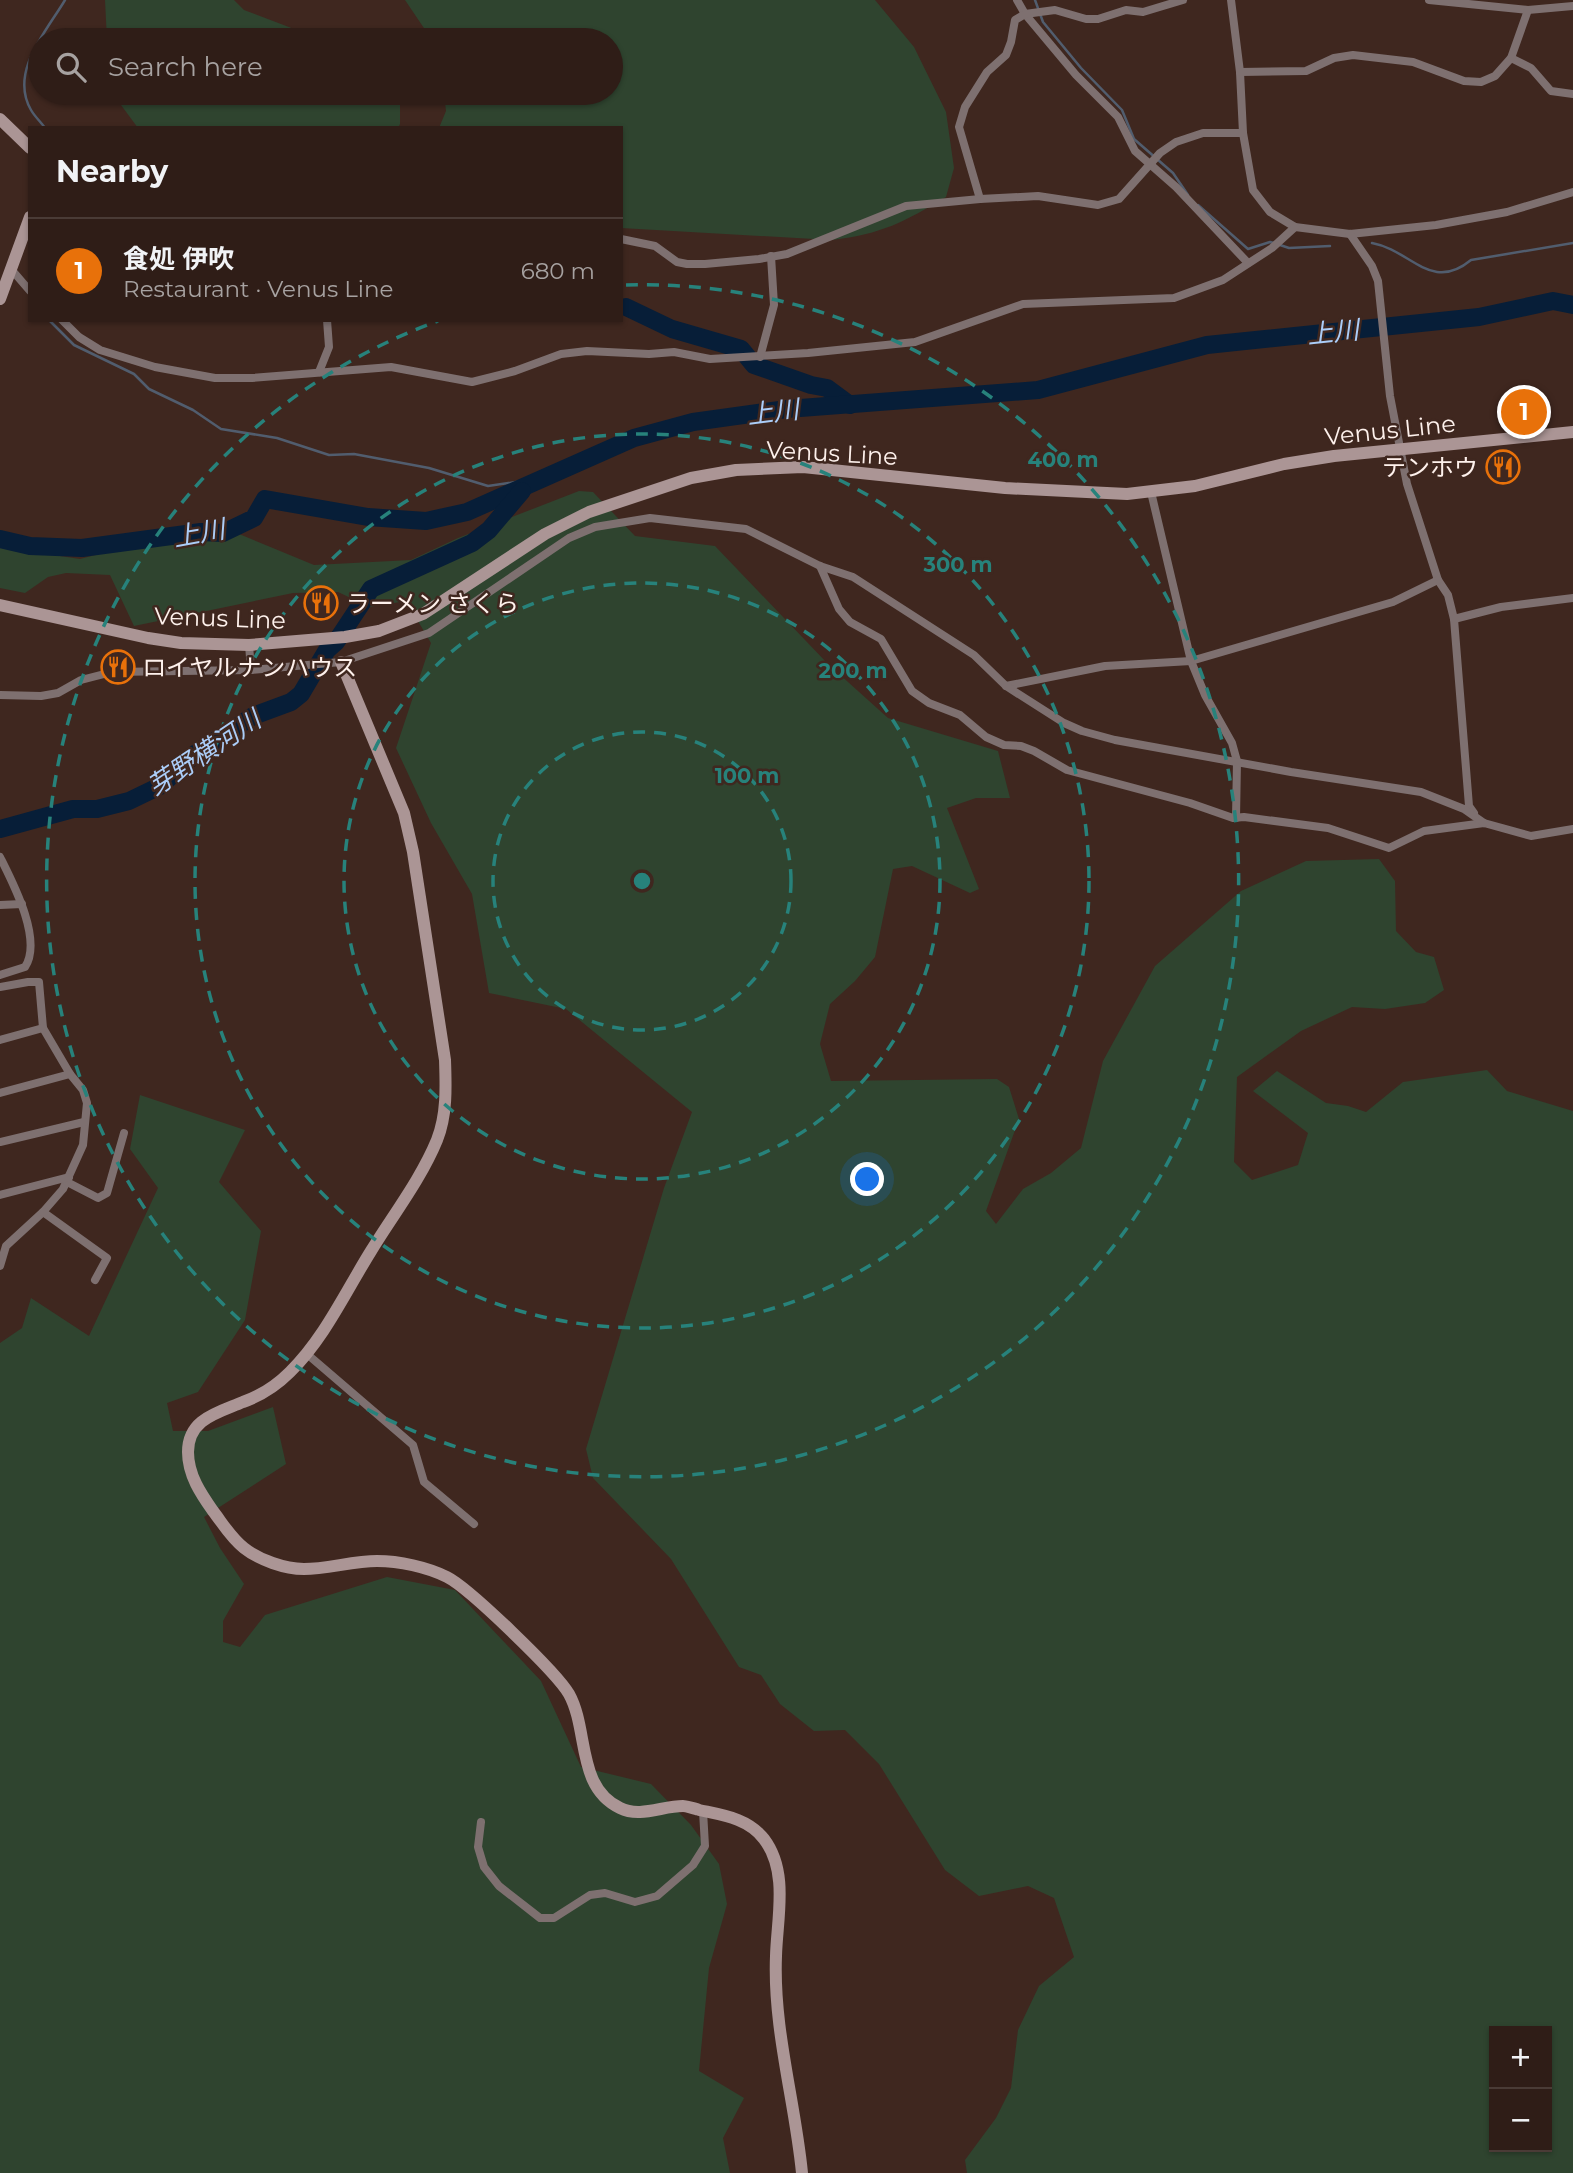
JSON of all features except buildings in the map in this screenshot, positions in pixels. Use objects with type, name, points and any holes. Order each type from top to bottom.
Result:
[{"type":"street","points":[[1017,0],[1076,75],[1118,117],[1135,151],[1176,187],[1248,263]]},
{"type":"street","points":[[980,199],[959,127],[965,107],[987,72],[1006,55],[1012,42],[1016,20],[1029,13],[1055,10],[1086,19],[1098,19],[1126,10],[1143,12],[1183,0]]},
{"type":"street","points":[[1231,0],[1240,72],[1243,133],[1253,190],[1270,212],[1295,227],[1350,234],[1436,225],[1495,214],[1573,192]]},
{"type":"street","points":[[1429,0],[1528,10],[1573,6]]},
{"type":"street","points":[[1240,72],[1306,71],[1334,58],[1353,55],[1413,62],[1464,81],[1481,82],[1495,76],[1511,58],[1528,10]]},
{"type":"street","points":[[1511,58],[1531,68],[1551,91],[1573,94]]},
{"type":"street","points":[[0,119],[28,146]]},
{"type":"street","points":[[623,239],[655,246],[677,262],[687,264],[760,259],[803,249],[906,206],[1038,196],[1098,205],[1119,199],[1160,153],[1175,142],[1203,133],[1243,133]]},
{"type":"street","points":[[0,299],[28,222]]},
{"type":"street","points":[[64,322],[79,337],[100,350],[155,367],[215,378],[252,378],[391,367],[472,382],[515,371],[561,354],[587,351],[649,354],[674,352],[710,359],[757,357],[915,342],[1023,304],[1174,298],[1223,280],[1272,248],[1295,227]]},
{"type":"street","points":[[1350,234],[1372,266],[1378,281],[1389,385],[1407,484],[1438,580],[1448,594],[1454,619],[1469,806],[1484,823]]},
{"type":"street","points":[[757,357],[774,305],[771,256]]},
{"type":"street","points":[[11,269],[28,289]]},
{"type":"street","points":[[319,372],[329,347],[327,322]]},
{"type":"street","name":"Venus Line","points":[[0,605],[181,643],[249,645],[303,640],[379,631],[396,626],[423,614],[545,534],[589,512],[691,478],[736,470],[803,467],[1005,488],[1078,493],[1150,492],[1195,486],[1284,464],[1357,453],[1573,432]]},
{"type":"street","points":[[1150,492],[1191,661],[1205,695],[1233,743],[1237,761],[1236,818]]},
{"type":"street","points":[[0,695],[41,696],[58,693],[81,680],[112,672],[251,670],[339,662],[429,633],[569,538],[595,527],[650,517],[746,529],[820,566],[853,577],[974,655],[1006,686],[1064,723],[1082,731],[1115,740],[1291,772],[1421,792],[1464,809],[1484,823],[1531,836],[1573,830]]},
{"type":"street","points":[[820,566],[839,609],[850,622],[881,639],[912,691],[929,703],[960,715],[986,737],[1004,745],[1021,746],[1034,751],[1067,770],[1236,818],[1328,828],[1389,848],[1424,831],[1484,823]]},
{"type":"street","points":[[1006,686],[1105,666],[1191,661],[1393,602],[1438,580]]},
{"type":"street","points":[[1454,619],[1501,607],[1573,598]]},
{"type":"street","points":[[396,626],[399,642]]},
{"type":"street","points":[[249,645],[251,670]]},
{"type":"street","points":[[339,662],[404,813],[410,839],[445,1060],[446,1089],[438,1138],[420,1172],[307,1354],[274,1385],[244,1402],[220,1409],[205,1418],[193,1430],[188,1451],[192,1474],[199,1491],[231,1536],[248,1552],[276,1564],[305,1569],[377,1561],[415,1567],[449,1578],[479,1602],[566,1688],[575,1706],[586,1763],[593,1783],[607,1800],[621,1809],[634,1812],[662,1811],[684,1806],[729,1816],[755,1829],[766,1841],[778,1869],[778,2005],[802,2173]]},
{"type":"street","points":[[0,856],[22,904],[32,950],[25,967],[0,975]]},
{"type":"street","points":[[0,905],[22,904]]},
{"type":"street","points":[[0,987],[39,982],[43,1028],[70,1074],[83,1090],[87,1103],[83,1145],[68,1180],[43,1212],[3,1246],[0,1266]]},
{"type":"street","points":[[0,1040],[43,1028]]},
{"type":"street","points":[[0,1093],[70,1074]]},
{"type":"street","points":[[0,1142],[84,1122]]},
{"type":"street","points":[[0,1195],[68,1180],[98,1198],[107,1193],[124,1133]]},
{"type":"street","points":[[43,1212],[107,1258],[95,1280]]},
{"type":"street","points":[[307,1354],[413,1445],[424,1482],[474,1524]]},
{"type":"street","points":[[481,1822],[478,1847],[484,1867],[499,1885],[540,1918],[554,1918],[590,1895],[605,1893],[635,1902],[657,1896],[693,1865],[705,1846],[703,1811]]},
{"type":"green space","points":[[105,0],[234,0],[244,10],[291,28],[106,28]]},
{"type":"green space","points":[[405,0],[875,0],[914,47],[946,112],[954,168],[946,197],[892,226],[832,240],[623,228],[623,126],[440,126],[446,111],[445,105],[623,105],[623,28],[424,28]]},
{"type":"green space","points":[[121,105],[400,105],[399,126],[137,126]]},
{"type":"green space","points":[[579,491],[593,492],[635,536],[715,546],[828,664],[888,718],[998,751],[1010,798],[976,798],[947,808],[979,889],[970,893],[912,866],[893,869],[875,957],[855,981],[830,1004],[820,1044],[831,1081],[997,1079],[1009,1087],[1019,1119],[986,1211],[996,1224],[1023,1189],[1051,1173],[1081,1148],[1103,1061],[1155,966],[1241,891],[1306,861],[1379,859],[1395,881],[1396,931],[1416,952],[1434,957],[1444,990],[1425,1003],[1385,1009],[1352,1007],[1301,1031],[1237,1077],[1234,1162],[1252,1180],[1298,1165],[1308,1133],[1253,1091],[1277,1071],[1326,1103],[1366,1112],[1403,1082],[1487,1070],[1507,1091],[1573,1111],[1573,2173],[967,2173],[965,2160],[996,2118],[1011,2088],[1018,2030],[1039,1986],[1074,1957],[1054,1898],[1028,1886],[979,1896],[945,1870],[879,1764],[845,1730],[814,1731],[780,1704],[761,1675],[739,1667],[671,1559],[593,1478],[586,1449],[664,1188],[692,1112],[566,1009],[489,993],[472,894],[431,823],[396,748],[431,643],[406,601],[370,607],[338,592],[293,593],[134,626],[110,575],[66,573],[48,577],[25,593],[0,588],[0,547],[80,559],[161,538],[239,534],[314,565],[411,560],[458,538]]},
{"type":"green space","points":[[140,1095],[245,1130],[219,1182],[261,1231],[245,1320],[198,1392],[167,1403],[173,1431],[208,1431],[273,1407],[286,1464],[204,1517],[220,1548],[244,1584],[223,1621],[223,1642],[240,1647],[265,1615],[387,1577],[455,1590],[541,1681],[581,1767],[651,1784],[691,1825],[719,1864],[727,1904],[709,1968],[699,2071],[744,2098],[723,2138],[730,2173],[0,2173],[0,1343],[22,1328],[31,1298],[89,1336],[158,1188],[130,1149]]},
{"type":"waterway","points":[[47,28],[65,0]]},
{"type":"waterway","points":[[1035,0],[1043,22],[1081,68],[1122,110],[1134,139],[1173,173],[1188,195]]},
{"type":"waterway","points":[[28,65],[24,81],[28,103]]},
{"type":"waterway","points":[[29,105],[43,126]]},
{"type":"waterway","points":[[1198,205],[1248,249],[1274,243]]},
{"type":"waterway","points":[[1372,243],[1386,247],[1421,267],[1444,272],[1457,269],[1471,260],[1573,243]]},
{"type":"waterway","points":[[1280,245],[1289,248],[1330,246]]},
{"type":"waterway","name":"上川","points":[[0,539],[30,546],[82,548],[201,532],[223,533],[254,518],[265,499],[368,517],[426,521],[467,512],[634,438],[693,422],[787,409],[1038,390],[1207,345],[1479,317],[1553,301],[1573,305]]},
{"type":"waterway","points":[[626,307],[672,329],[741,349],[754,365],[827,388],[850,405]]},
{"type":"waterway","points":[[51,322],[74,345],[134,374],[149,389],[193,410],[221,429],[277,438],[329,455],[354,454],[429,468],[488,486],[516,482],[527,485]]},
{"type":"waterway","name":"芽野横河川","points":[[0,829],[73,809],[97,809],[129,801],[160,786],[195,754],[253,716],[291,702],[301,694],[327,650],[336,642],[371,589],[472,543],[489,530],[522,491]]},
{"type":"place","name":"食処 伊吹","points":[[1524,412]]},
{"type":"place","name":"テンホウ","points":[[1503,467]]},
{"type":"place","name":"ラーメン さくら","points":[[321,603]]},
{"type":"place","name":"ロイヤルナンハウス","points":[[118,667]]}]
